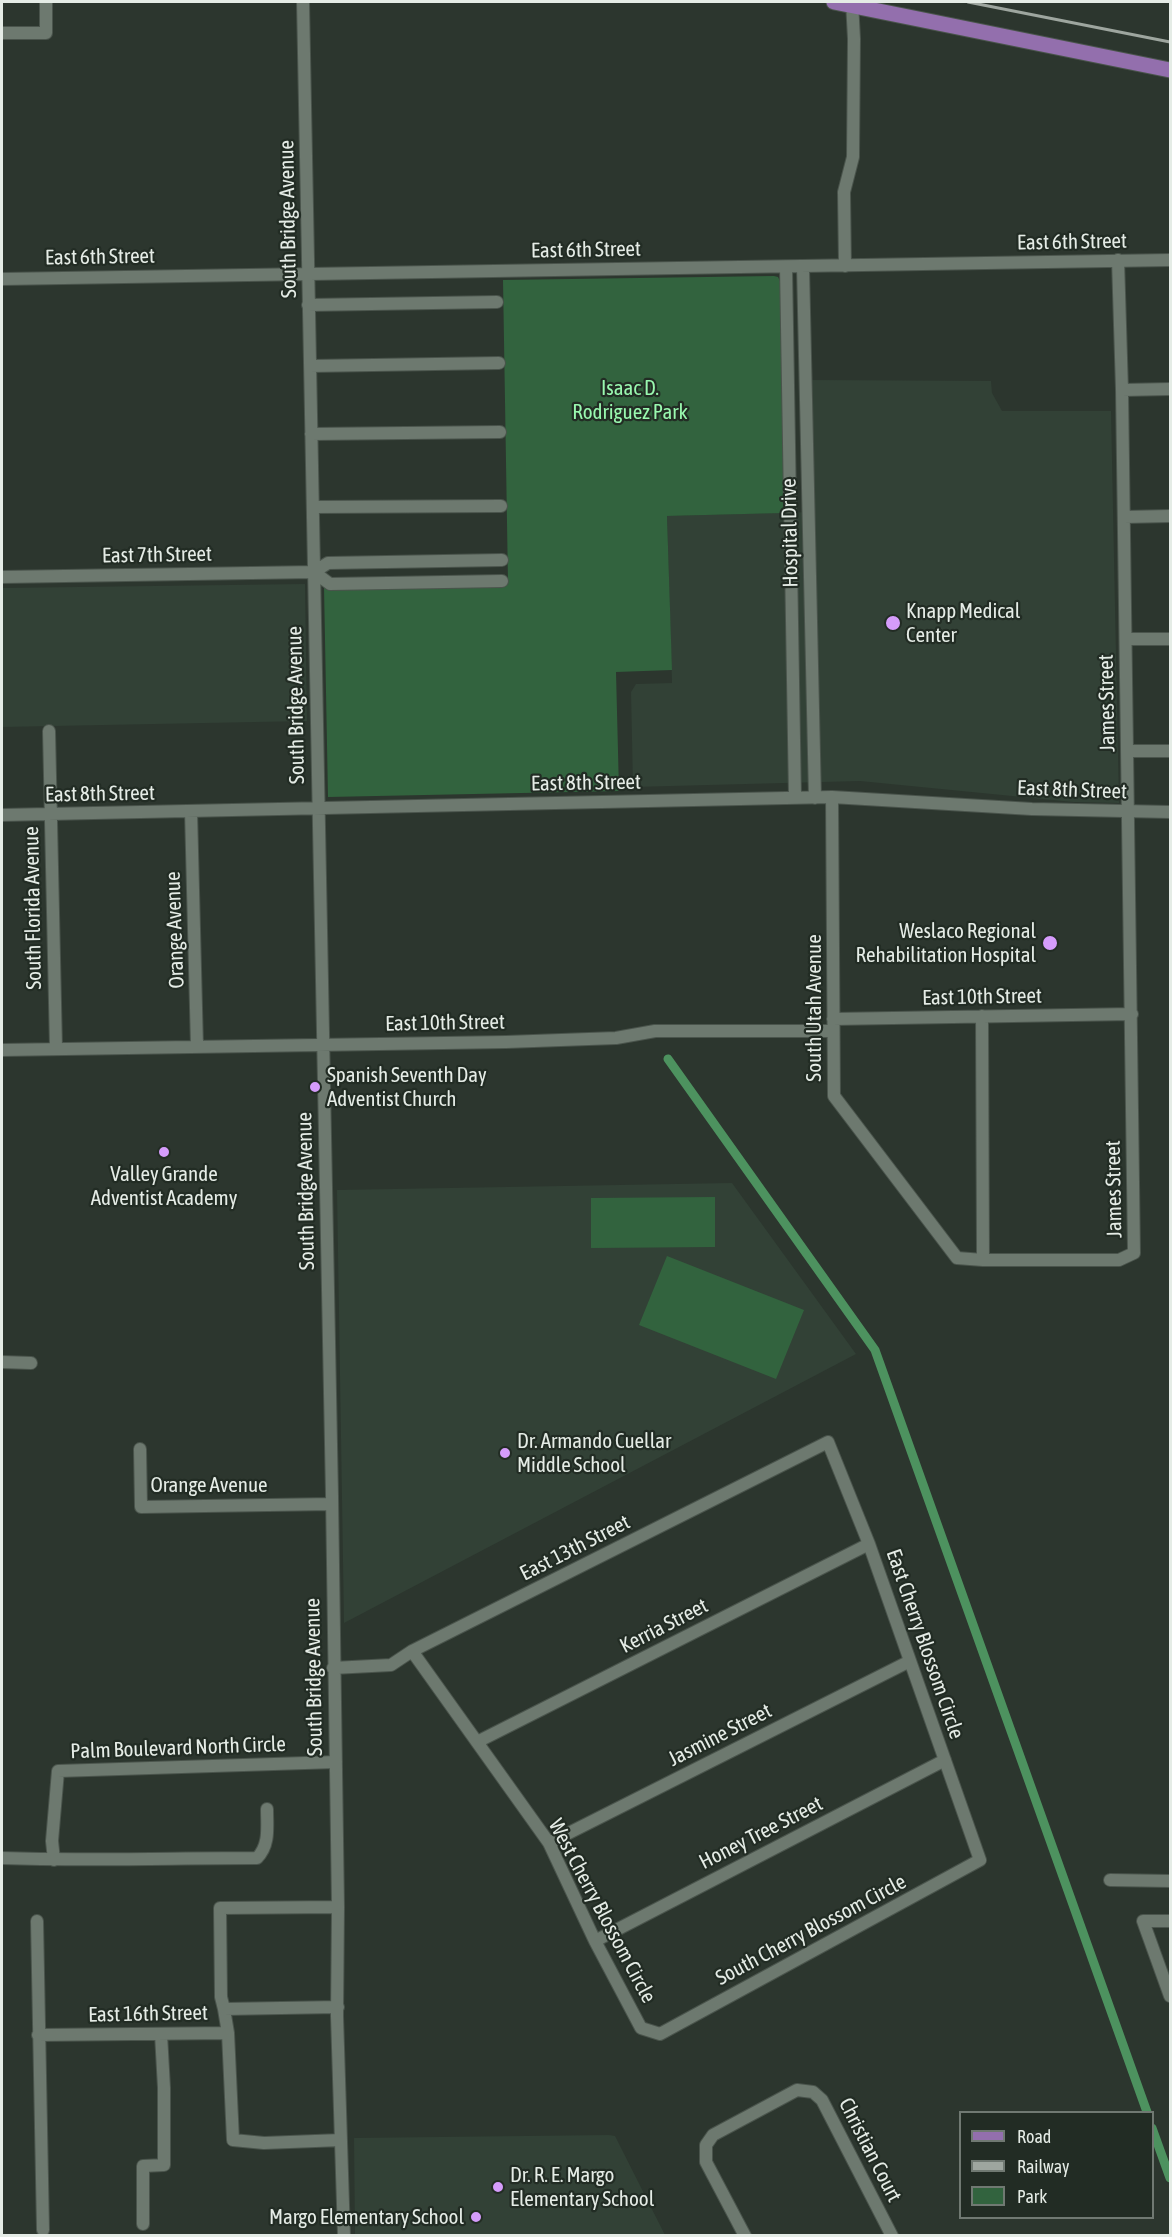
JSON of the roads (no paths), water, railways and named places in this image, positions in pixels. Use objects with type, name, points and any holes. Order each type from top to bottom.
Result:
[{"type":"main road","points":[[834,2],[853,4],[1170,70]]},
{"type":"street","points":[[2,33],[46,33],[46,2]]},
{"type":"street","name":"South Bridge Avenue","points":[[303,2],[324,1044],[338,2007],[344,2235]]},
{"type":"street","points":[[845,266],[844,192],[853,157],[853,4]]},
{"type":"street","name":"James Street","points":[[983,1260],[1119,1260],[1134,1253],[1128,752],[1118,260]]},
{"type":"street","name":"East 6th Street","points":[[2,279],[1170,260]]},
{"type":"street","name":"Hospital Drive","points":[[786,267],[795,798]]},
{"type":"street","name":"Hospital Drive","points":[[803,267],[815,798]]},
{"type":"street","points":[[308,305],[497,302]]},
{"type":"street","points":[[310,366],[498,363]]},
{"type":"street","points":[[1122,390],[1170,389]]},
{"type":"street","points":[[311,434],[500,432]]},
{"type":"street","points":[[313,507],[501,506]]},
{"type":"street","points":[[1124,517],[1170,516]]},
{"type":"street","name":"East 7th Street","points":[[2,577],[314,572],[328,563],[502,560]]},
{"type":"street","name":"East 7th Street","points":[[314,572],[330,584],[502,581]]},
{"type":"street","points":[[1126,639],[1170,639]]},
{"type":"street","name":"South Florida Avenue","points":[[49,731],[56,1048]]},
{"type":"street","points":[[1128,752],[1170,751]]},
{"type":"street","name":"East 8th Street","points":[[2,815],[832,797],[1128,812],[1170,812]]},
{"type":"street","name":"South Utah Avenue","points":[[832,797],[834,1096],[957,1258],[983,1260]]},
{"type":"street","name":"Orange Avenue","points":[[191,812],[197,1047]]},
{"type":"street","name":"East 10th Street","points":[[2,1050],[616,1038],[655,1031],[833,1025],[982,1016],[1132,1014]]},
{"type":"street","points":[[982,1016],[983,1260]]},
{"type":"street","points":[[2,1362],[31,1363]]},
{"type":"street","name":"East Cherry Blossom Circle","points":[[828,1442],[869,1544],[980,1860]]},
{"type":"street","name":"East 13th Street","points":[[333,1668],[391,1665],[412,1651],[828,1442]]},
{"type":"street","name":"Orange Avenue","points":[[140,1449],[141,1507],[332,1504]]},
{"type":"street","name":"Kerria Street","points":[[477,1742],[869,1544]]},
{"type":"street","name":"West Cherry Blossom Circle","points":[[412,1651],[549,1843],[595,1941],[641,2028],[660,2034]]},
{"type":"street","name":"Jasmine Street","points":[[549,1843],[910,1661]]},
{"type":"street","name":"Honey Tree Street","points":[[595,1941],[945,1760]]},
{"type":"street","name":"Palm Boulevard North Circle","points":[[54,1860],[52,1841],[58,1771],[336,1762]]},
{"type":"street","points":[[2,1858],[54,1860],[257,1858],[264,1851],[267,1838],[267,1809]]},
{"type":"street","name":"South Cherry Blossom Circle","points":[[660,2034],[980,1860]]},
{"type":"street","points":[[1110,1880],[1170,1881]]},
{"type":"street","points":[[224,2009],[221,1997],[220,1908],[338,1907]]},
{"type":"street","points":[[37,1921],[43,2230]]},
{"type":"street","points":[[1170,1921],[1143,1921],[1168,1980],[1170,1996]]},
{"type":"street","name":"East 16th Street","points":[[38,2036],[228,2032],[224,2009],[338,2007]]},
{"type":"street","points":[[228,2032],[233,2140],[264,2143],[341,2140]]},
{"type":"street","points":[[143,2224],[143,2166],[164,2165],[161,2034]]},
{"type":"street","name":"Christian Court","points":[[745,2235],[706,2162],[706,2145],[713,2135],[797,2090],[813,2092],[822,2100],[892,2235]]},
{"type":"waterway","points":[[668,1059],[875,1350],[1147,2111]]},
{"type":"waterway","points":[[1154,2134],[1170,2178]]},
{"type":"railway","points":[[968,2],[1170,42]]},
{"type":"place","name":"Knapp Medical Center","points":[[893,623]]},
{"type":"place","name":"Weslaco Regional Rehabilitation Hospital","points":[[1050,943]]},
{"type":"place","name":"Spanish Seventh Day Adventist Church","points":[[315,1087]]},
{"type":"place","name":"Valley Grande Adventist Academy","points":[[164,1152]]},
{"type":"place","name":"Dr. Armando Cuellar Middle School","points":[[505,1453]]},
{"type":"place","name":"Dr. R. E. Margo Elementary School","points":[[498,2187]]},
{"type":"place","name":"Margo Elementary School","points":[[476,2217]]},
{"type":"park label","name":"Isaac D. Rodriguez Park","points":[[630,400]]}]
